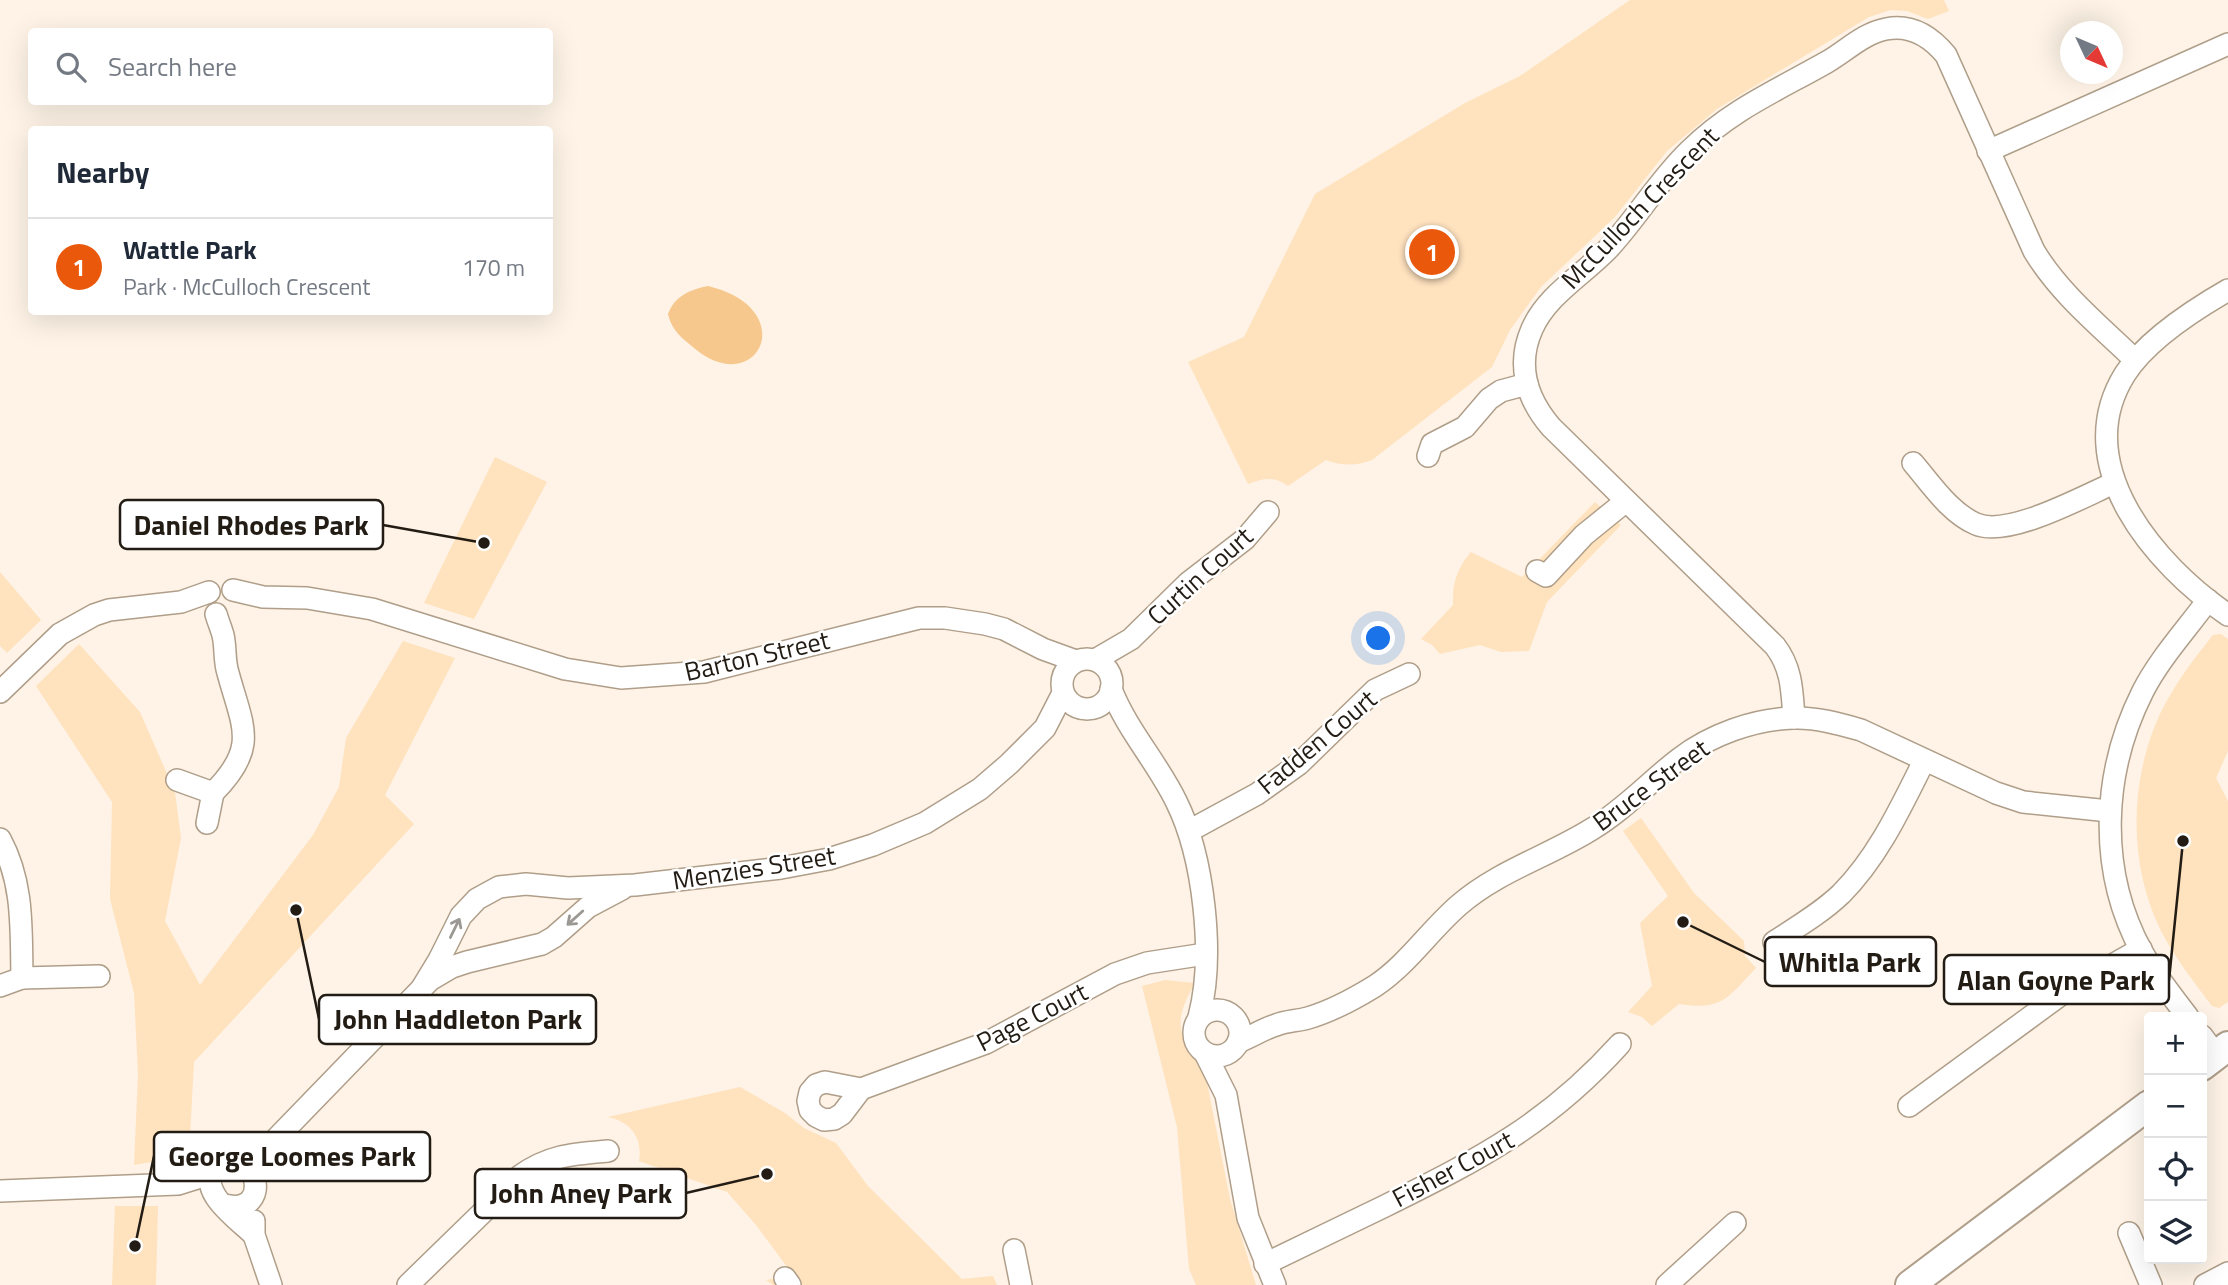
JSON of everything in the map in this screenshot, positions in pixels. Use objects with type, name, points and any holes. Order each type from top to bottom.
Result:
[{"type":"main road","points":[[1911,1285],[2144,1109]]},
{"type":"street","name":"McCulloch Crescent","points":[[1794,718],[1791,676],[1784,658],[1537,411],[1527,384],[1526,351],[1532,329],[1544,308],[1613,244],[1657,186],[1689,151],[1734,113],[1827,62],[1865,37],[1886,29],[1906,28],[1923,34],[1936,43],[1945,55],[2044,267],[2058,286],[2136,360]]},
{"type":"street","points":[[1988,151],[2228,44]]},
{"type":"street","points":[[2228,290],[2167,331],[2125,373],[2114,394],[2107,417],[2105,441],[2114,483],[2139,527],[2154,548],[2208,600],[2228,615]]},
{"type":"street","points":[[1428,456],[1432,444],[1465,427],[1489,399],[1501,391],[1527,384]]},
{"type":"street","points":[[1913,463],[1955,510],[1977,524],[1997,528],[2019,524],[2114,483]]},
{"type":"street","points":[[1537,571],[1546,576],[1584,535],[1626,500]]},
{"type":"street","name":"Curtin Court","points":[[1086,661],[1130,639],[1188,583],[1245,539],[1268,512]]},
{"type":"street","name":"Barton Street","points":[[222,605],[263,597],[328,601],[372,609],[565,669],[621,678],[704,672],[919,618],[945,618],[985,624],[1004,629],[1043,649],[1086,661]]},
{"type":"street","points":[[2185,1012],[2141,949],[2118,888],[2111,853],[2109,811],[2121,745],[2135,709],[2165,657],[2208,600]]},
{"type":"street","points":[[0,692],[60,634],[80,621],[109,610],[180,602],[222,605],[226,665],[242,714],[243,744],[232,773],[213,793],[207,823]]},
{"type":"street","name":"Curtin Court","points":[[1111,683],[1130,639]]},
{"type":"street","name":"Barton Street","points":[[1043,649],[1062,686]]},
{"type":"street","points":[[1134,734],[1067,700],[1062,686],[1065,671],[1086,661],[1102,664],[1134,734],[1165,780],[1189,831],[1203,896],[1207,977],[1199,1017],[1193,1029],[1195,1043],[1205,1053],[1226,1096],[1248,1218],[1275,1285]]},
{"type":"street","name":"Fadden Court","points":[[1189,831],[1257,794],[1299,764],[1375,690],[1409,674]]},
{"type":"street","points":[[1086,709],[1104,702],[1111,683]]},
{"type":"street","name":"Menzies Street","points":[[1045,728],[1062,686]]},
{"type":"street","name":"Menzies Street","points":[[422,988],[443,954],[461,916],[477,899],[491,891],[508,885],[526,884],[568,888],[635,885],[781,869],[829,859],[873,845],[925,823],[980,789],[1010,764],[1045,728],[1086,709]]},
{"type":"street","name":"Bruce Street","points":[[1236,1045],[1276,1025],[1334,1009],[1373,987],[1400,967],[1458,906],[1478,890],[1593,829],[1699,746],[1725,733],[1757,723],[1794,718],[1840,724],[1861,730],[1924,761],[2023,802],[2109,811]]},
{"type":"street","points":[[1774,942],[1822,911],[1851,883],[1882,839],[1924,761]]},
{"type":"street","points":[[177,780],[213,793]]},
{"type":"street","points":[[0,839],[14,870],[21,901],[22,978]]},
{"type":"street","name":"Menzies Street","points":[[240,1161],[274,1141],[422,988],[445,971],[459,964],[526,949],[548,941],[594,903],[635,885]]},
{"type":"street","points":[[1909,1106],[2063,993],[2141,949]]},
{"type":"street","name":"Page Court","points":[[862,1089],[986,1043],[1115,974],[1147,963],[1205,954]]},
{"type":"street","points":[[0,986],[22,978],[99,976]]},
{"type":"street","points":[[1207,977],[1220,1002],[1239,1026],[1226,1096]]},
{"type":"street","points":[[1199,1017],[1213,1010],[1230,1014]]},
{"type":"street","name":"Bruce Street","points":[[1230,1014],[1276,1025]]},
{"type":"street","name":"Fisher Court","points":[[1265,1264],[1465,1166],[1504,1143],[1564,1100],[1620,1044]]},
{"type":"street","points":[[1205,1053],[1224,1055],[1236,1045]]},
{"type":"street","name":"Menzies Street","points":[[256,1187],[274,1141]]},
{"type":"street","points":[[408,1285],[520,1176],[533,1167],[559,1156],[608,1152]]},
{"type":"street","points":[[0,1191],[178,1184],[212,1173],[224,1162],[240,1161],[252,1169],[256,1187],[254,1235],[271,1285]]},
{"type":"street","points":[[212,1173],[210,1180],[219,1200],[254,1235]]},
{"type":"street","points":[[178,1184],[239,1206],[246,1203],[256,1187]]},
{"type":"street","points":[[1667,1285],[1735,1223]]},
{"type":"street","points":[[2129,1233],[2151,1285]]},
{"type":"street","points":[[1014,1250],[1021,1285]]},
{"type":"street","points":[[2205,1285],[2228,1273]]},
{"type":"shaded area","points":[[1630,0],[1944,0],[1949,11],[1928,19],[1907,11],[1891,10],[1869,17],[1717,109],[1667,151],[1615,217],[1541,287],[1510,330],[1492,367],[1372,460],[1349,464],[1326,460],[1288,486],[1269,479],[1248,484],[1188,362],[1244,337],[1315,194],[1465,103],[1520,76]]},
{"type":"shaded area","points":[[708,286],[737,297],[755,313],[762,330],[760,346],[751,358],[736,364],[717,361],[694,348],[675,329],[668,314],[675,303],[689,292]]},
{"type":"shaded area","points":[[495,457],[547,482],[474,619],[424,603]]},
{"type":"shaded area","points":[[1595,502],[1621,525],[1547,602],[1529,651],[1501,652],[1480,645],[1440,654],[1432,645],[1421,639],[1453,605],[1456,577],[1471,552],[1522,577]]},
{"type":"shaded area","points":[[0,572],[41,620],[7,653],[0,646]]},
{"type":"shaded area","points":[[2221,634],[2228,639],[2228,751],[2216,778],[2228,801],[2228,1002],[2219,1008],[2212,1006],[2205,997],[2161,931],[2143,878],[2136,822],[2142,767],[2160,714],[2198,654],[2213,635]]},
{"type":"shaded area","points":[[403,641],[455,658],[385,795],[414,824],[194,1062],[189,1156],[134,1165],[138,1074],[134,993],[110,899],[112,802],[36,686],[79,644],[140,712],[175,792],[181,838],[165,921],[200,985],[313,835],[339,787],[346,738]]},
{"type":"shaded area","points":[[1641,818],[1694,893],[1744,941],[1745,956],[1756,968],[1724,999],[1706,1005],[1679,1004],[1652,1026],[1642,1017],[1628,1012],[1652,986],[1640,923],[1668,896],[1623,831]]},
{"type":"shaded area","points":[[1165,980],[1195,983],[1181,1015],[1182,1034],[1186,1043],[1203,1062],[1230,1199],[1256,1285],[1196,1285],[1189,1269],[1177,1127],[1142,986]]},
{"type":"shaded area","points":[[740,1087],[785,1113],[804,1128],[836,1143],[868,1186],[962,1279],[993,1276],[997,1285],[773,1285],[766,1280],[793,1275],[756,1225],[727,1192],[639,1161],[639,1145],[634,1132],[623,1123],[608,1117]]},
{"type":"shaded area","points":[[115,1206],[158,1206],[156,1285],[112,1285]]},
{"type":"place","name":"Wattle Park","points":[[1432,252]]},
{"type":"place","name":"Daniel Rhodes Park","points":[[484,543]]},
{"type":"place","name":"Alan Goyne Park","points":[[2183,841]]},
{"type":"place","name":"John Haddleton Park","points":[[296,910]]},
{"type":"place","name":"Whitla Park","points":[[1683,922]]},
{"type":"place","name":"John Aney Park","points":[[767,1174]]},
{"type":"place","name":"George Loomes Park","points":[[135,1246]]}]
